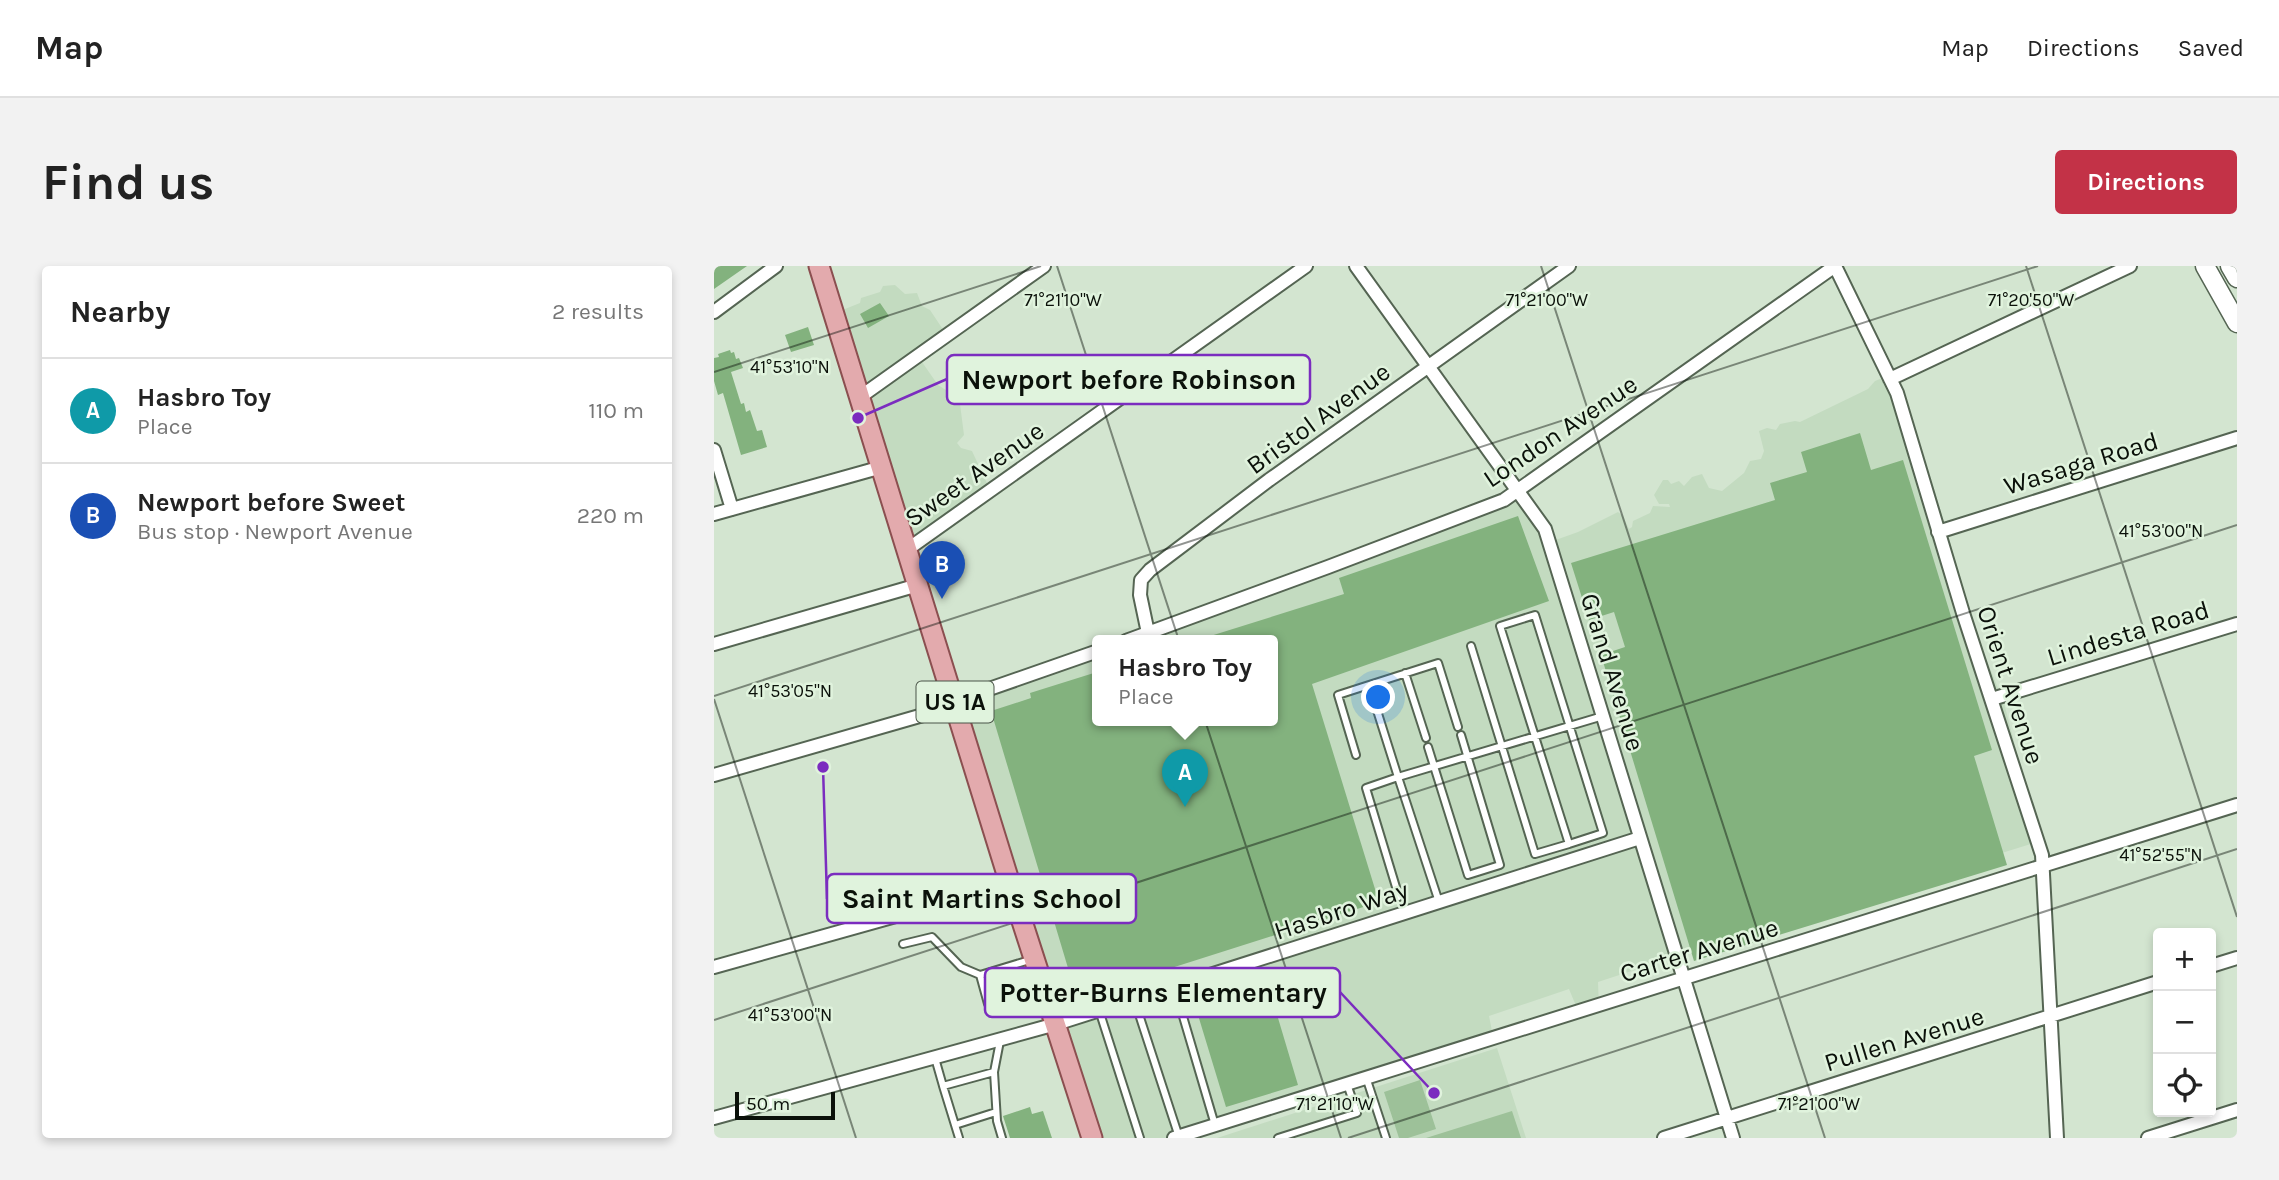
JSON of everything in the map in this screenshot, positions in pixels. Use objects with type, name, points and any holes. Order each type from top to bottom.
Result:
[{"type":"main road","name":"US 1A","points":[[819,266],[1010,884],[1092,1138]]},
{"type":"street","points":[[714,312],[776,266]]},
{"type":"street","points":[[860,397],[1044,266]]},
{"type":"street","name":"Sweet Avenue","points":[[908,550],[1306,266]]},
{"type":"street","name":"Grand Avenue","points":[[1356,266],[1545,529],[1733,1138]]},
{"type":"street","name":"Bristol Avenue","points":[[1148,633],[1140,595],[1141,580],[1150,570],[1269,480],[1569,266]]},
{"type":"street","name":"Orient Avenue","points":[[1835,266],[1897,393],[1938,532],[2042,855],[2057,1138]]},
{"type":"street","name":"London Avenue","points":[[1142,635],[1504,500],[1835,266]]},
{"type":"street","points":[[1890,379],[2130,266]]},
{"type":"street","points":[[2205,266],[2237,323]]},
{"type":"street","points":[[2230,266],[2237,278]]},
{"type":"street","name":"Wasaga Road","points":[[1938,532],[2237,438]]},
{"type":"street","points":[[714,450],[732,509]]},
{"type":"street","points":[[714,514],[882,467]]},
{"type":"street","points":[[714,644],[918,585]]},
{"type":"street","name":"Lindesta Road","points":[[1992,699],[2237,624]]},
{"type":"street","points":[[714,775],[937,711],[1092,653]]},
{"type":"street","name":"Carter Avenue","points":[[1178,1138],[2237,805]]},
{"type":"street","name":"Hasbro Way","points":[[714,1118],[1056,1024],[1640,838]]},
{"type":"street","points":[[714,967],[1010,884]]},
{"type":"street","points":[[2216,964],[2237,958]]},
{"type":"street","name":"Pullen Avenue","points":[[1664,1138],[2153,984]]},
{"type":"street","points":[[2148,1138],[2237,1110]]},
{"type":"lane","points":[[1471,646],[1535,854],[1569,844],[1603,833],[1535,615],[1500,625],[1569,844]]},
{"type":"lane","points":[[1356,755],[1338,695],[1438,663],[1458,727]]},
{"type":"lane","points":[[1405,673],[1426,738]]},
{"type":"lane","points":[[1369,685],[1439,902]]},
{"type":"lane","points":[[1399,897],[1366,788],[1603,716]]},
{"type":"lane","points":[[1428,747],[1468,875],[1500,866],[1461,736]]},
{"type":"lane","points":[[903,944],[932,937],[961,967],[980,975],[1035,959]]},
{"type":"lane","points":[[980,975],[988,1004],[1044,987]]},
{"type":"lane","points":[[1174,986],[1215,1125]]},
{"type":"lane","points":[[1134,999],[1178,1138]]},
{"type":"lane","points":[[1099,1010],[1140,1138]]},
{"type":"lane","points":[[1000,1039],[994,1072],[996,1112],[1002,1138]]},
{"type":"lane","points":[[934,1057],[959,1138]]},
{"type":"lane","points":[[943,1086],[994,1072]]},
{"type":"lane","points":[[1366,1077],[1386,1138]]},
{"type":"lane","points":[[1278,1138],[1357,1113],[1347,1083]]},
{"type":"lane","points":[[955,1125],[996,1112]]},
{"type":"shaded area","points":[[895,285],[905,294],[917,293],[922,306],[930,310],[950,340],[922,362],[938,385],[960,404],[964,435],[957,443],[961,448],[972,451],[993,496],[938,537],[908,546],[835,313],[860,303],[861,298],[880,292],[883,286]]},
{"type":"shaded area","points":[[1892,374],[1934,489],[1981,646],[2004,703],[2039,838],[2037,842],[1598,982],[1599,1009],[1579,1013],[1569,989],[1489,1016],[1494,1041],[1185,1138],[1091,1138],[961,707],[1092,655],[1092,726],[1278,726],[1278,635],[1144,635],[1519,495],[1550,542],[1578,532],[1618,512],[1629,529],[1633,521],[1650,513],[1653,506],[1670,507],[1669,504],[1659,504],[1654,495],[1663,480],[1668,480],[1671,484],[1679,481],[1684,486],[1692,477],[1702,474],[1709,488],[1722,491],[1744,473],[1750,461],[1761,459],[1764,451],[1759,431],[1767,428],[1776,430],[1780,424],[1800,422],[1868,389],[1875,381]]},
{"type":"shaded area","points":[[1497,1048],[1526,1138],[1217,1138]]},
{"type":"shaded area","points":[[1420,1080],[1436,1129],[1408,1138],[1399,1138],[1384,1092]]},
{"type":"shaded area","points":[[1512,1111],[1521,1138],[1426,1138]]},
{"type":"building","points":[[714,266],[747,266],[714,289]]},
{"type":"building","points":[[880,303],[889,316],[868,328],[860,314]]},
{"type":"building","points":[[808,327],[814,345],[791,352],[785,335]]},
{"type":"building","points":[[730,350],[731,353],[734,352],[736,359],[739,358],[743,368],[731,372],[741,404],[744,403],[746,412],[750,410],[757,431],[762,430],[767,447],[741,455],[723,393],[718,395],[714,381],[714,358]]},
{"type":"building","points":[[1860,433],[1871,470],[1903,460],[1992,750],[1974,756],[2007,865],[1694,961],[1601,655],[1625,647],[1614,612],[1589,620],[1571,563],[1775,500],[1770,483],[1807,472],[1801,452]]},
{"type":"building","points":[[1518,516],[1549,601],[1312,684],[1379,902],[1077,998],[991,711],[1031,698],[1030,693],[1092,674],[1092,726],[1278,726],[1278,635],[1214,635],[1344,594],[1339,578]]},
{"type":"building","points":[[1264,971],[1298,1085],[1226,1107],[1191,992]]},
{"type":"building","points":[[1030,1107],[1032,1114],[1043,1111],[1052,1138],[1010,1138],[1003,1116]]},
{"type":"place","name":"Newport before Robinson","points":[[858,418]]},
{"type":"place","name":"Newport before Sweet","points":[[942,599]]},
{"type":"place","name":"Saint Martins School","points":[[823,767]]},
{"type":"place","name":"Hasbro Toy","points":[[1185,807]]},
{"type":"place","name":"Potter-Burns Elementary","points":[[1434,1093]]}]
